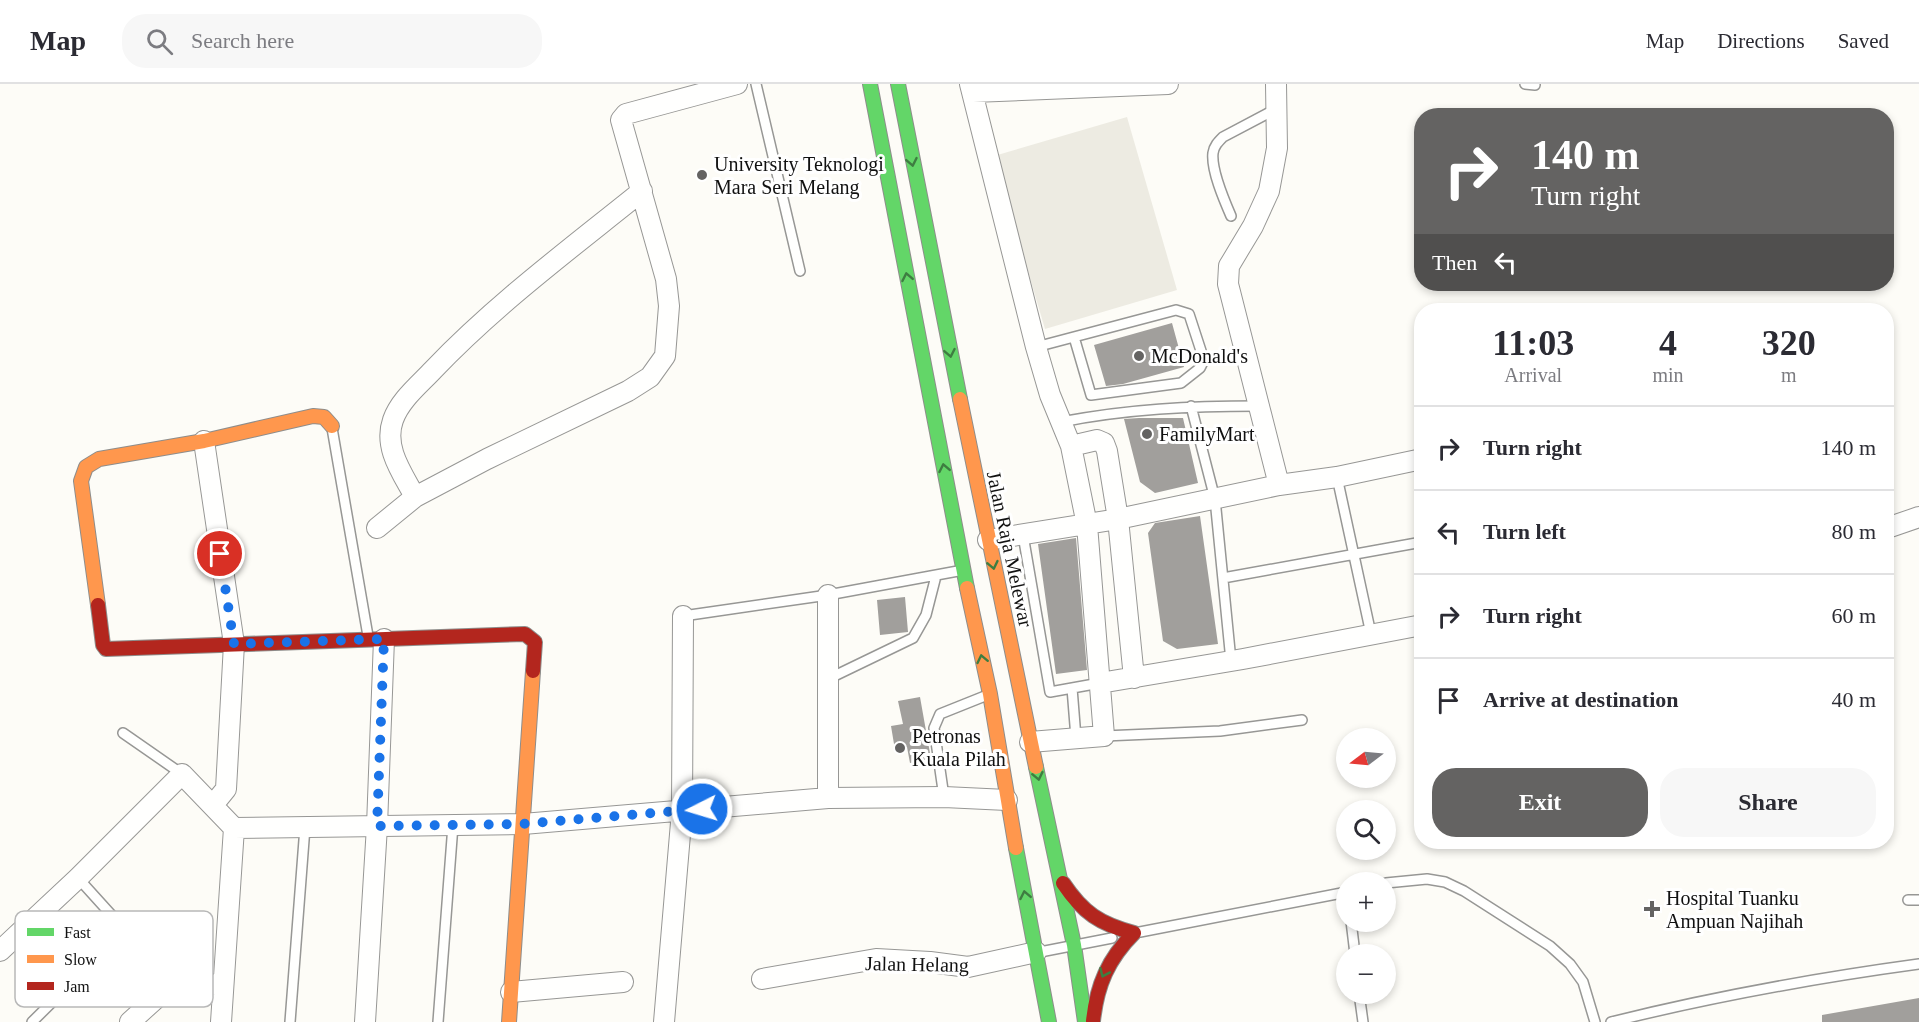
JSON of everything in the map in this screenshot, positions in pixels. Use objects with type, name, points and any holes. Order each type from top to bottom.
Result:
[{"type":"main road","points":[[870,84],[963,570],[990,694],[1007,800],[1049,1022]]},
{"type":"main road","name":"Jalan Raja Melewar","points":[[898,84],[988,540],[1074,945],[1085,1022]]},
{"type":"main road","points":[[879,127],[882,113],[887,110],[906,121]]},
{"type":"main road","points":[[332,426],[324,416],[313,416],[204,441],[99,459],[86,467],[81,481],[101,639],[106,649],[525,634],[535,642],[508,1022]]},
{"type":"main road","points":[[1057,867],[1072,898],[1084,911],[1100,922],[1134,933]]},
{"type":"main road","points":[[1093,1022],[1096,992],[1107,965],[1124,942],[1134,933]]},
{"type":"street","points":[[377,528],[416,497],[487,459],[628,391],[650,377],[665,356],[669,306],[666,279],[621,120],[626,114],[737,84]]},
{"type":"street","points":[[1030,742],[1104,736],[1087,525],[1071,446],[1050,395],[1036,347],[972,88],[1168,84]]},
{"type":"street","points":[[1276,84],[1277,148],[1269,191],[1253,226],[1229,266],[1227,285],[1279,485]]},
{"type":"street","points":[[416,497],[393,456],[390,441],[392,421],[401,404],[467,334],[642,191]]},
{"type":"street","points":[[1071,446],[1096,440],[1104,443],[1107,451],[1118,519],[1134,678]]},
{"type":"street","points":[[204,441],[234,644],[226,789],[213,805]]},
{"type":"street","points":[[988,540],[1087,525],[1279,485],[1336,477],[1414,461]]},
{"type":"street","points":[[1894,526],[1919,517]]},
{"type":"street","points":[[828,595],[828,798]]},
{"type":"street","points":[[664,1022],[681,811],[683,616]]},
{"type":"street","points":[[1100,683],[1414,626]]},
{"type":"street","points":[[365,1022],[377,826],[376,639]]},
{"type":"street","points":[[43,911],[182,774],[234,828],[221,1022]]},
{"type":"street","points":[[234,828],[522,824],[828,798],[944,797],[1007,800]]},
{"type":"street","points":[[0,951],[15,937]]},
{"type":"street","name":"Jalan Helang","points":[[762,979],[876,959],[968,967],[1036,952]]},
{"type":"street","points":[[511,992],[623,982]]},
{"type":"street","points":[[213,985],[223,985]]},
{"type":"street","points":[[130,1022],[147,1007]]},
{"type":"lane","points":[[756,84],[800,271]]},
{"type":"lane","points":[[1525,84],[1535,85]]},
{"type":"lane","points":[[1231,216],[1216,172],[1213,153],[1216,144],[1223,137],[1276,109]]},
{"type":"lane","points":[[1036,347],[1176,310],[1189,314],[1204,360],[1200,368],[1181,383],[1091,395],[1074,337]]},
{"type":"lane","points":[[1061,422],[1123,411],[1191,406],[1258,406]]},
{"type":"lane","points":[[1191,406],[1215,499],[1231,661]]},
{"type":"lane","points":[[332,426],[376,639]]},
{"type":"lane","points":[[1336,477],[1371,634]]},
{"type":"lane","points":[[1023,535],[1050,692],[1100,683]]},
{"type":"lane","points":[[1223,579],[1414,544]]},
{"type":"lane","points":[[683,616],[828,595],[963,570]]},
{"type":"lane","points":[[828,679],[914,638],[926,615],[936,576]]},
{"type":"lane","points":[[1072,688],[1076,738]]},
{"type":"lane","points":[[944,797],[934,728],[940,714],[990,694]]},
{"type":"lane","points":[[1104,736],[1220,731],[1302,720]]},
{"type":"lane","points":[[123,733],[182,774]]},
{"type":"lane","points":[[438,1022],[453,825]]},
{"type":"lane","points":[[290,1022],[305,827]]},
{"type":"lane","points":[[78,878],[108,911]]},
{"type":"lane","points":[[1396,882],[1427,879],[1445,882],[1464,891],[1550,946],[1570,964],[1583,982],[1594,1022]]},
{"type":"lane","points":[[1036,952],[1336,894]]},
{"type":"lane","points":[[1908,900],[1919,900]]},
{"type":"lane","points":[[1611,1022],[1729,996],[1919,964]]},
{"type":"lane","points":[[1361,1004],[1363,1022]]},
{"type":"lane","points":[[32,1022],[47,1007]]},
{"type":"shaded area","points":[[1127,117],[1177,290],[1045,329],[994,156]]},
{"type":"building","name":"McDonald's","points":[[1172,323],[1184,367],[1123,384],[1106,386],[1094,345]]},
{"type":"building","points":[[1183,418],[1198,483],[1155,493],[1140,482],[1124,419]]},
{"type":"building","points":[[1200,516],[1218,644],[1177,649],[1163,641],[1148,533],[1155,523]]},
{"type":"building","points":[[1076,538],[1087,670],[1056,674],[1038,544]]},
{"type":"building","points":[[905,597],[908,632],[880,635],[877,600]]},
{"type":"building","points":[[920,697],[931,759],[910,763],[907,747],[895,750],[891,726],[903,724],[898,701]]},
{"type":"building","points":[[1919,998],[1919,1022],[1822,1022],[1822,1015]]},
{"type":"traffic: fast","points":[[870,84],[967,588]]},
{"type":"traffic: fast","points":[[898,84],[960,399]]},
{"type":"traffic: fast","points":[[1036,767],[1074,945],[1085,1022]]},
{"type":"traffic: fast","points":[[1016,848],[1049,1022]]},
{"type":"traffic: slow","points":[[960,399],[1036,767]]},
{"type":"traffic: slow","points":[[98,605],[81,481],[86,467],[99,459],[204,441],[313,416],[324,417],[332,426]]},
{"type":"traffic: slow","points":[[967,588],[990,694],[1016,848]]},
{"type":"traffic: slow","points":[[509,1022],[533,671]]},
{"type":"traffic: jam","points":[[98,605],[103,645],[106,649],[525,634],[535,642],[533,671]]},
{"type":"traffic: jam","points":[[1063,883],[1085,910],[1093,916],[1111,926],[1134,933]]},
{"type":"traffic: jam","points":[[1093,1021],[1097,996],[1105,973],[1117,953],[1134,933]]},
{"type":"place","name":"University Teknologi Mara Seri Melang","points":[[702,175]]},
{"type":"place","name":"McDonald's","points":[[1139,356]]},
{"type":"place","name":"FamilyMart","points":[[1147,434]]},
{"type":"place","name":"Petronas Kuala Pilah","points":[[900,748]]},
{"type":"place","name":"Hospital Tuanku Ampuan Najihah","points":[[1652,909]]},
{"type":"route","points":[[220,554],[234,644],[384,639],[377,826],[522,824],[702,809]]}]
